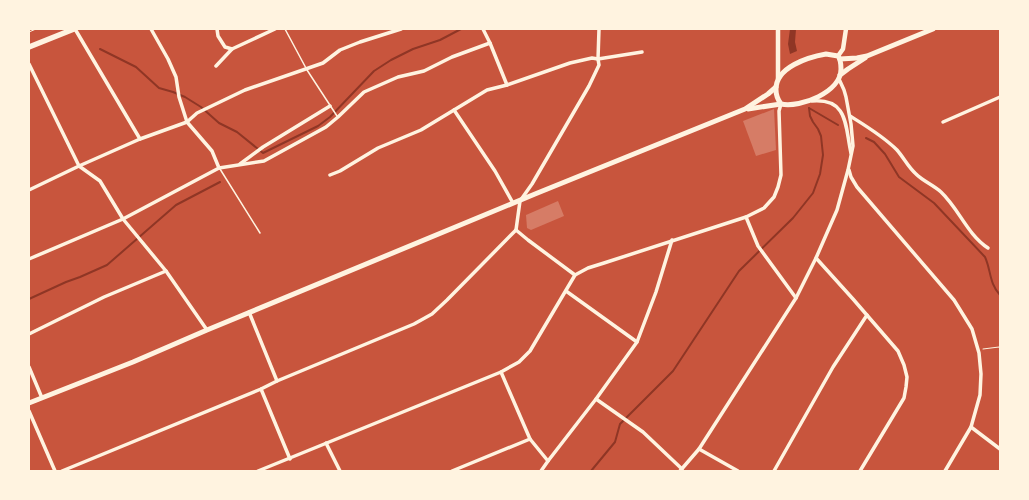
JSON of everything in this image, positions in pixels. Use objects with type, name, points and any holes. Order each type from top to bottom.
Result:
[{"type":"main road","points":[[29,47],[75,29]]},
{"type":"main road","points":[[782,104],[778,98],[776,87],[778,79],[788,68],[805,59],[826,54],[839,58],[857,58],[867,56],[933,29]]},
{"type":"main road","points":[[745,109],[782,104],[796,104],[807,101],[828,91],[848,69],[867,56]]},
{"type":"main road","points":[[839,58],[841,69],[840,78]]},
{"type":"main road","points":[[29,403],[133,362],[249,312],[745,109],[776,87]]},
{"type":"street","points":[[75,29],[140,139]]},
{"type":"street","points":[[152,29],[176,77],[179,97],[187,122],[212,151],[219,168]]},
{"type":"street","points":[[216,29],[218,36],[225,47],[232,50]]},
{"type":"street","points":[[216,66],[232,50],[275,29]]},
{"type":"street","points":[[29,190],[140,139],[187,122],[200,112],[245,90],[307,70],[323,63],[340,50],[401,29]]},
{"type":"street","points":[[483,29],[507,85]]},
{"type":"street","points":[[62,471],[261,389],[276,381],[414,324],[432,314],[516,230],[520,201],[532,184],[589,86],[599,65],[599,29]]},
{"type":"street","points":[[778,29],[778,79]]},
{"type":"street","points":[[839,58],[843,49],[846,29]]},
{"type":"street","points":[[29,259],[123,219],[219,168],[264,161],[326,127],[364,92],[398,78],[424,71],[452,57],[490,43]]},
{"type":"street","points":[[330,175],[340,171],[378,148],[421,130],[487,90],[507,85],[570,63],[592,58],[598,59],[642,52]]},
{"type":"street","points":[[29,64],[79,166],[100,182],[123,219],[166,271],[207,330]]},
{"type":"street","points":[[596,399],[643,432],[681,470],[699,449],[796,298],[816,258],[837,210],[853,146],[850,116],[840,78]]},
{"type":"street","points":[[942,122],[1000,97]]},
{"type":"street","points":[[807,101],[824,100],[834,104],[840,110],[844,118],[851,156]]},
{"type":"street","points":[[258,471],[500,372],[519,362],[530,351],[575,275],[588,268],[746,217],[764,208],[774,197],[781,175],[779,111],[782,104]]},
{"type":"street","points":[[239,164],[263,147],[330,106]]},
{"type":"street","points":[[454,110],[495,171],[513,203]]},
{"type":"street","points":[[850,116],[874,131],[896,150],[916,174],[940,192],[955,209],[974,236],[988,248]]},
{"type":"street","points":[[848,170],[857,187],[954,300],[972,329],[978,350],[981,374],[980,395],[971,428],[945,471]]},
{"type":"street","points":[[746,217],[758,246],[796,298]]},
{"type":"street","points":[[516,230],[575,275]]},
{"type":"street","points":[[541,471],[637,342],[656,292],[672,240]]},
{"type":"street","points":[[816,258],[867,314],[898,351],[907,377],[904,398],[860,471]]},
{"type":"street","points":[[29,334],[104,297],[166,271]]},
{"type":"street","points":[[566,291],[637,342]]},
{"type":"street","points":[[249,312],[276,381]]},
{"type":"street","points":[[774,471],[833,367],[867,314]]},
{"type":"street","points":[[29,367],[42,398]]},
{"type":"street","points":[[500,372],[530,439],[548,461]]},
{"type":"street","points":[[261,389],[290,458]]},
{"type":"street","points":[[29,411],[55,471]]},
{"type":"street","points":[[971,428],[1000,449]]},
{"type":"street","points":[[452,471],[462,469],[530,439]]},
{"type":"street","points":[[326,443],[340,471]]},
{"type":"street","points":[[699,449],[738,471]]},
{"type":"lane","points":[[285,29],[307,70],[338,117]]},
{"type":"lane","points":[[219,168],[260,233]]},
{"type":"path","points":[[29,32],[36,29]]},
{"type":"path","points":[[978,350],[999,347],[1000,349]]},
{"type":"shaded area","points":[[790,29],[796,29],[795,42],[797,51],[790,54],[788,44]]},
{"type":"building","points":[[774,109],[776,150],[756,156],[743,121]]},
{"type":"building","points":[[558,201],[564,216],[531,230],[527,228],[526,215]]},
{"type":"waterway","points":[[100,49],[136,67],[159,88],[185,97],[201,107],[219,123],[237,132],[263,153],[318,126],[330,117],[374,71],[391,60],[413,49],[440,40],[461,29]]},
{"type":"waterway","points":[[809,108],[838,125]]},
{"type":"waterway","points":[[591,471],[615,442],[620,424],[673,371],[739,271],[793,218],[813,193],[820,174],[823,155],[821,136],[810,116],[809,108]]},
{"type":"waterway","points":[[866,138],[874,142],[885,154],[899,177],[934,203],[985,257],[992,281],[1000,295]]},
{"type":"waterway","points":[[29,299],[107,265],[176,205],[220,182]]}]
